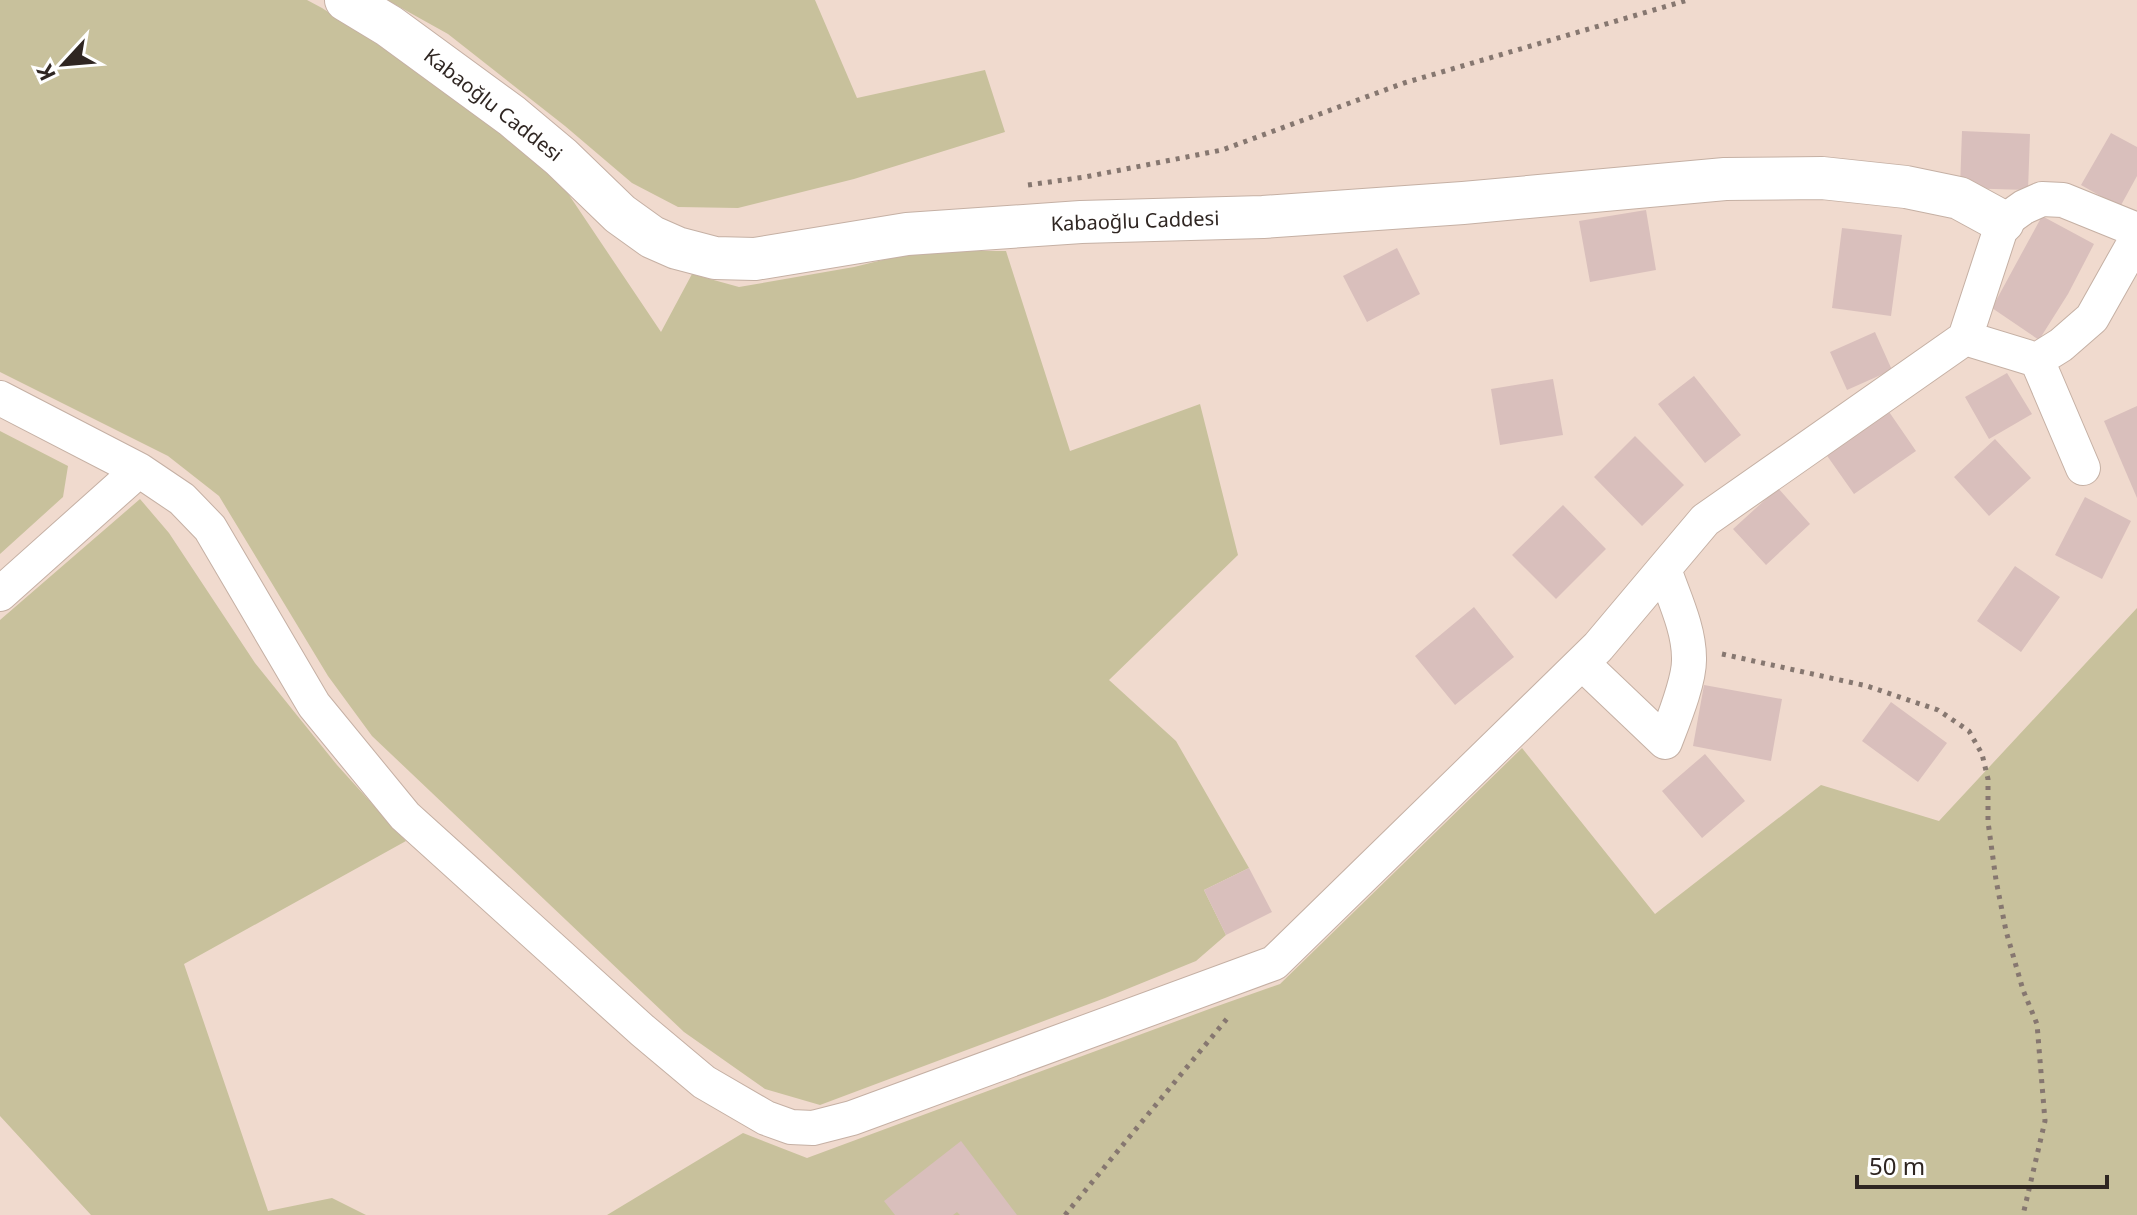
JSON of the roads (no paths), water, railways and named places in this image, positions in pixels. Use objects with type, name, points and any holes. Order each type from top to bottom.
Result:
[{"type":"street","name":"Kabaoğlu Caddesi","points":[[346,0],[389,26],[512,116],[561,157],[620,214],[652,237],[677,248],[715,258],[755,259],[907,234],[1081,222],[1263,217],[1463,203],[1725,179],[1822,178],[1906,187],[1959,198],[2003,222]]},
{"type":"street","points":[[0,398],[139,470],[182,499],[210,528],[314,705],[405,816],[704,1082],[766,1118],[791,1127],[813,1128],[852,1118],[1274,963],[1598,647],[1705,520],[1965,338],[2003,222],[2042,199],[2063,200],[2137,230]]},
{"type":"street","points":[[1965,338],[2037,360],[2061,345],[2092,318],[2137,238]]},
{"type":"street","points":[[2037,360],[2083,468]]},
{"type":"street","points":[[0,594],[139,470]]},
{"type":"street","points":[[1582,663],[1665,742],[1679,705],[1690,660],[1683,624],[1664,569]]}]
